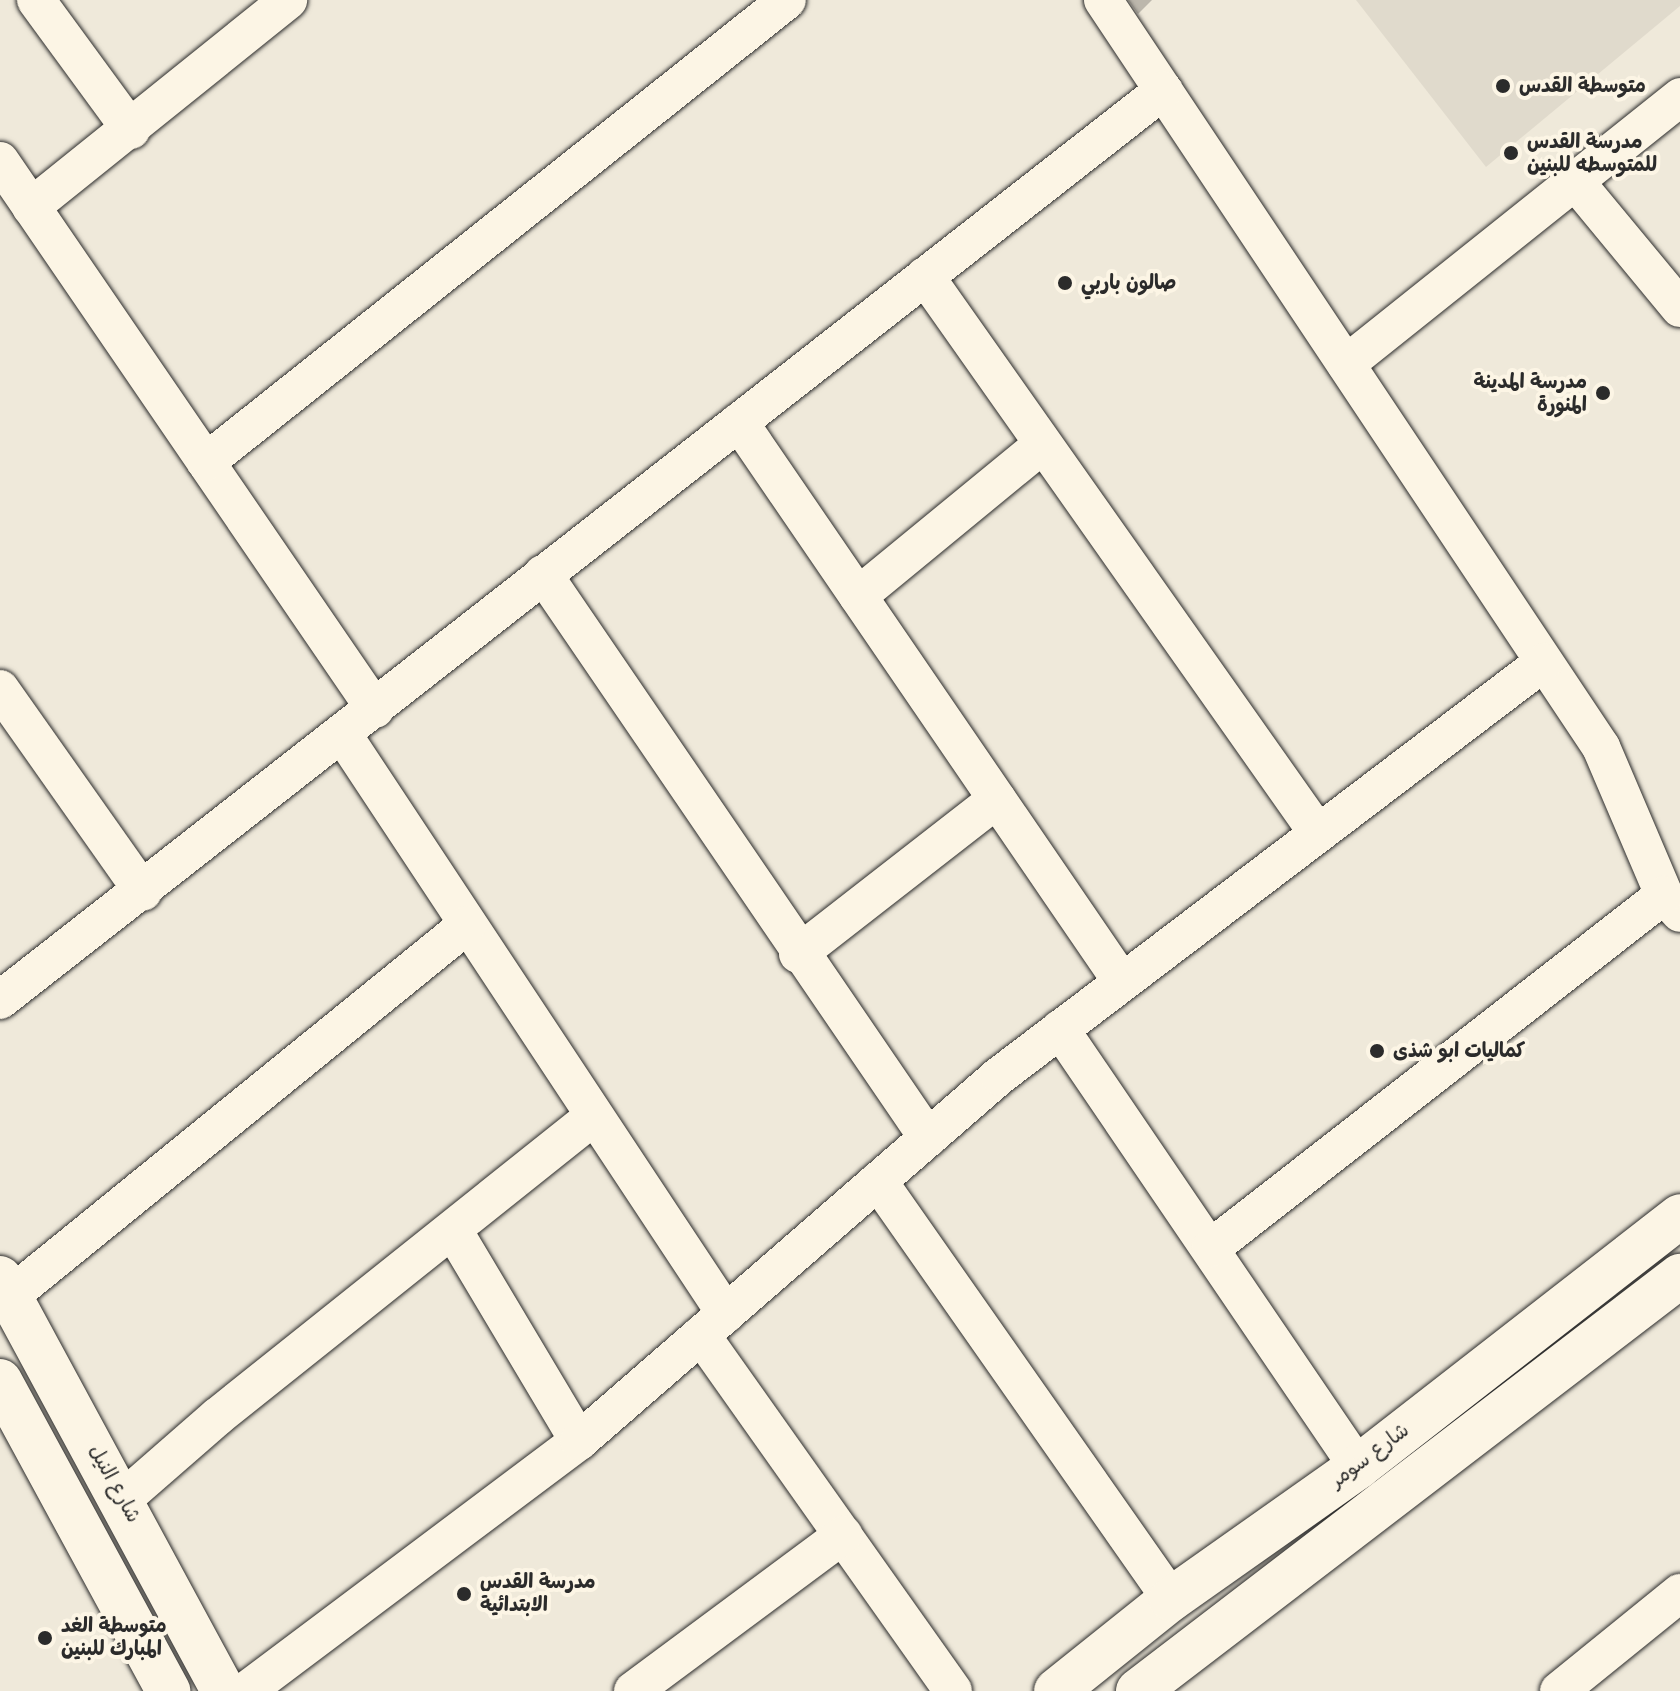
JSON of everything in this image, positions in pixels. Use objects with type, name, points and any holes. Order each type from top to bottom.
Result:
[{"type":"main road","name":"شارع سومر","points":[[1056,1691],[1171,1599],[1358,1467],[1680,1216]]},
{"type":"main road","name":"شارع النيل","points":[[5,1287],[123,1499],[223,1691]]},
{"type":"main road","points":[[1138,1691],[1676,1287]]},
{"type":"main road","points":[[0,1381],[12,1427],[168,1691]]},
{"type":"street","points":[[36,0],[131,130]]},
{"type":"street","points":[[31,207],[131,130],[288,0]]},
{"type":"street","points":[[206,462],[787,0]]},
{"type":"street","points":[[1103,0],[1601,747],[1672,904],[1211,1248]]},
{"type":"street","points":[[0,1000],[143,892],[543,574],[1164,90]]},
{"type":"street","points":[[1346,364],[1680,97]]},
{"type":"street","points":[[0,161],[375,709]]},
{"type":"street","points":[[1574,180],[1680,308]]},
{"type":"street","points":[[925,276],[1317,832]]},
{"type":"street","points":[[739,422],[1122,982]]},
{"type":"street","points":[[858,596],[1043,444]]},
{"type":"street","points":[[543,574],[798,954],[928,1138]]},
{"type":"street","points":[[246,1691],[579,1441],[928,1138],[1060,1029],[1544,662]]},
{"type":"street","points":[[0,689],[143,892]]},
{"type":"street","points":[[343,735],[594,1116],[714,1324],[843,1535],[953,1691]]},
{"type":"street","points":[[798,954],[997,799]]},
{"type":"street","points":[[5,1287],[467,925]]},
{"type":"street","points":[[1060,1029],[1358,1467]]},
{"type":"street","points":[[123,1499],[594,1116]]},
{"type":"street","points":[[878,1181],[1171,1599]]},
{"type":"street","points":[[453,1230],[579,1441]]},
{"type":"street","points":[[633,1691],[843,1535]]},
{"type":"street","points":[[1559,1691],[1680,1593]]},
{"type":"shaded area","name":"متوسطة القدس","points":[[1356,0],[1680,0],[1680,6],[1486,167]]},
{"type":"building","points":[[1128,0],[1152,0],[1138,14]]},
{"type":"place","name":"متوسطة القدس","points":[[1503,86]]},
{"type":"place","name":"مدرسة القدس للمتوسطه للبنين","points":[[1511,153]]},
{"type":"place","name":"صالون باربي","points":[[1065,283]]},
{"type":"place","name":"مدرسة المدينة المنورة","points":[[1603,393]]},
{"type":"place","name":"كماليات ابو شذى","points":[[1377,1051]]},
{"type":"place","name":"مدرسة القدس الابتدائية","points":[[464,1594]]},
{"type":"place","name":"متوسطة الغد المبارك للبنين","points":[[45,1638]]}]
